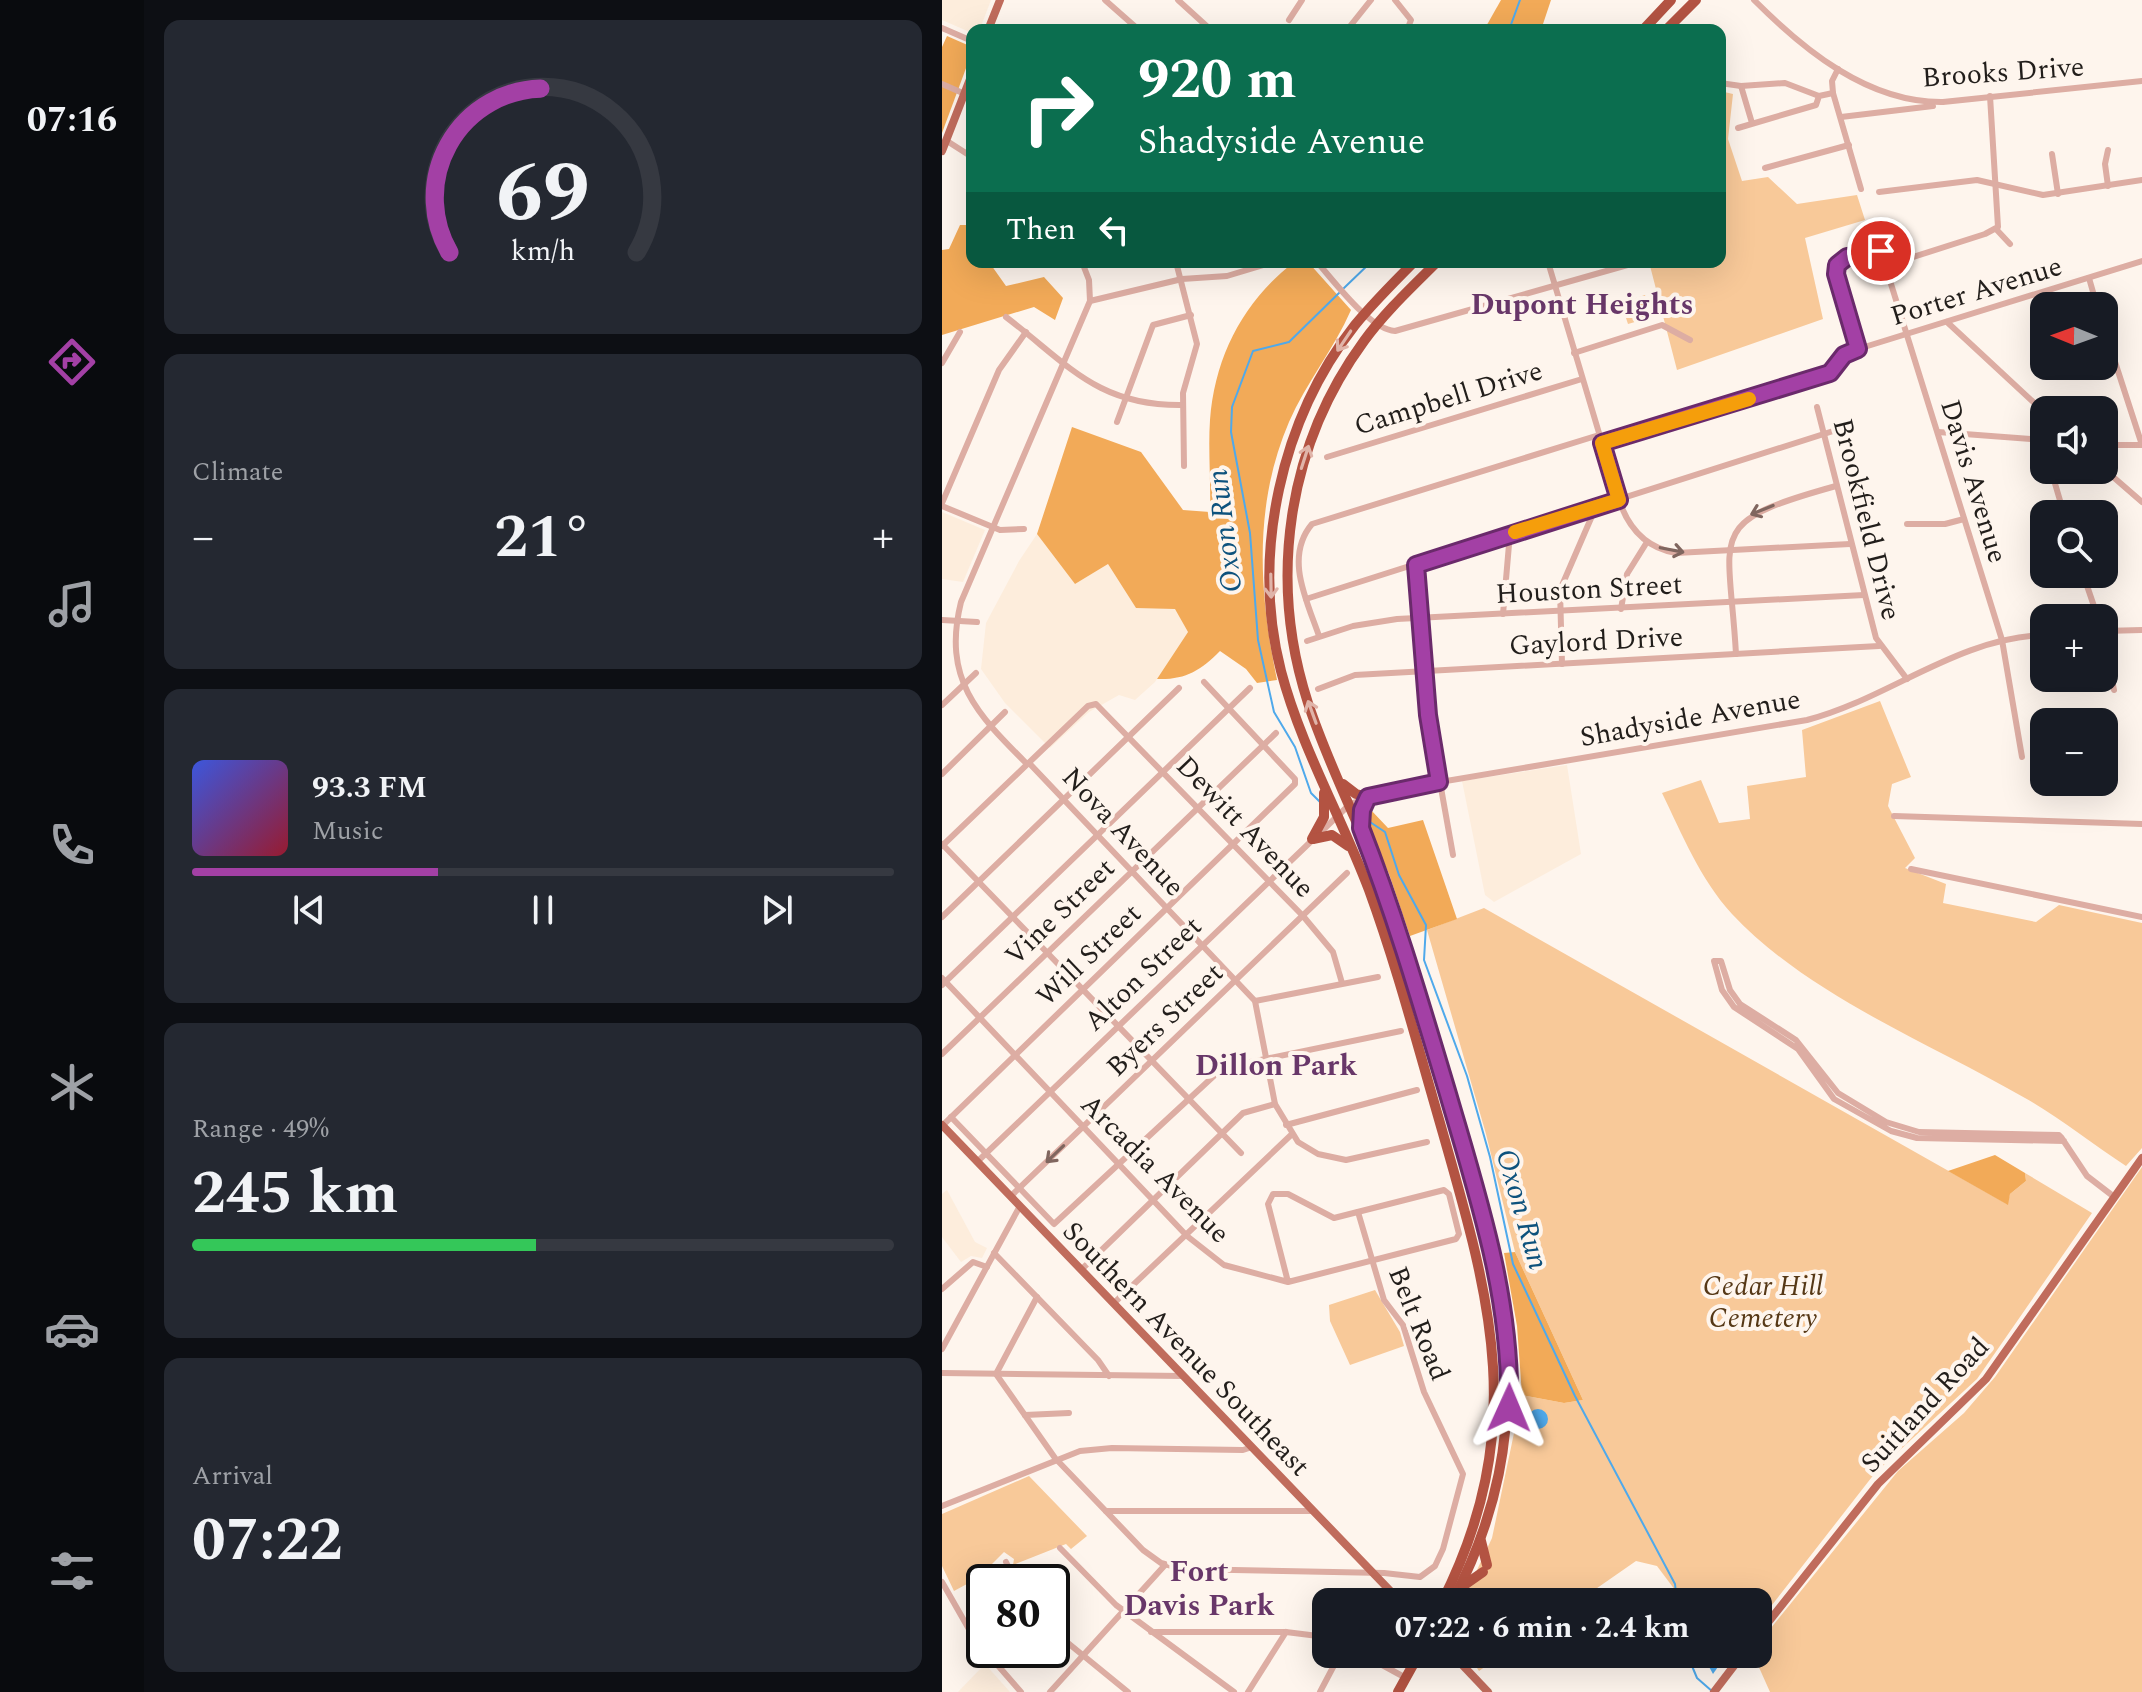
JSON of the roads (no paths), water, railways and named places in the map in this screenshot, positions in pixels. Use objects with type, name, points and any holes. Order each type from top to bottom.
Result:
[{"type":"highway","points":[[1649,24],[1671,0]]},
{"type":"highway","points":[[1672,24],[1696,0]]},
{"type":"highway","points":[[1312,839],[1323,821],[1326,804],[1276,648],[1270,582],[1274,518],[1283,474],[1305,409],[1330,362],[1365,313],[1408,268]]},
{"type":"highway","points":[[1431,268],[1378,324],[1338,381],[1310,442],[1294,498],[1287,556],[1288,612],[1299,669],[1313,716],[1361,828],[1411,968],[1499,1279],[1510,1371],[1507,1431],[1492,1504],[1481,1538],[1456,1588]]},
{"type":"highway","points":[[1309,750],[1356,859],[1402,991],[1485,1290],[1493,1343],[1495,1395],[1490,1447],[1480,1501],[1455,1588]]},
{"type":"highway","points":[[1342,784],[1368,797],[1362,810],[1361,828]]},
{"type":"highway","points":[[1312,839],[1322,835],[1337,836],[1346,843],[1356,859]]},
{"type":"highway","points":[[1480,1501],[1492,1504]]},
{"type":"highway","points":[[1460,1588],[1485,1569],[1481,1538]]},
{"type":"highway","points":[[1398,1692],[1411,1668]]},
{"type":"main road","points":[[991,24],[1000,0]]},
{"type":"main road","points":[[942,151],[965,94]]},
{"type":"main road","name":"Southern Avenue Southeast","points":[[942,1125],[1387,1588]]},
{"type":"main road","name":"Suitland Road","points":[[1772,1617],[1878,1484],[1986,1379],[2142,1158]]},
{"type":"main road","points":[[1465,1668],[1488,1692]]},
{"type":"main road","points":[[1715,1691],[1732,1668]]},
{"type":"street","points":[[1105,0],[1132,24]]},
{"type":"street","points":[[1178,0],[1204,24]]},
{"type":"street","points":[[1289,20],[1302,0]]},
{"type":"street","points":[[1352,24],[1371,0]]},
{"type":"street","points":[[1395,0],[1411,20],[1409,24]]},
{"type":"street","name":"Brooks Drive","points":[[1754,0],[1808,51],[1838,69],[1897,96],[1920,102],[2142,81]]},
{"type":"street","points":[[942,28],[966,38]]},
{"type":"street","points":[[1838,69],[1832,81],[1833,93],[1861,189]]},
{"type":"street","points":[[1726,84],[1785,83],[1819,96],[1833,93]]},
{"type":"street","points":[[942,84],[965,94]]},
{"type":"street","points":[[1741,86],[1752,123]]},
{"type":"street","points":[[1738,128],[1816,105],[1819,96]]},
{"type":"street","points":[[1895,109],[1897,96]]},
{"type":"street","points":[[1885,266],[1996,229],[2000,222],[1990,96]]},
{"type":"street","points":[[1841,117],[1953,101]]},
{"type":"street","points":[[947,141],[966,153]]},
{"type":"street","points":[[1765,168],[1849,145]]},
{"type":"street","points":[[2108,150],[2105,164],[2108,186]]},
{"type":"street","points":[[2052,154],[2058,194]]},
{"type":"street","points":[[1879,192],[1971,180],[2030,194],[2058,194],[2142,180]]},
{"type":"street","name":"Davis Avenue","points":[[1872,223],[2002,640],[2022,757]]},
{"type":"street","points":[[1996,229],[2010,244]]},
{"type":"street","points":[[1858,349],[1837,267],[1847,257],[1881,251]]},
{"type":"street","name":"Porter Avenue","points":[[1306,599],[1300,584],[1300,554],[1306,531],[1315,522],[1813,380],[1830,373],[1844,355],[1858,349],[2142,261]]},
{"type":"street","points":[[1084,268],[1089,280],[1090,301],[1182,279],[1217,278],[1254,268]]},
{"type":"street","points":[[1178,268],[1196,347],[1182,405],[1184,466]]},
{"type":"street","points":[[1242,272],[1243,268]]},
{"type":"street","points":[[1323,268],[1365,313],[1384,329],[1395,331],[1616,268]]},
{"type":"street","points":[[1550,268],[1619,500],[1629,524],[1647,542],[1676,553],[1850,544]]},
{"type":"street","points":[[2089,278],[2093,292]]},
{"type":"street","name":"Nova Avenue","points":[[1090,301],[956,622],[954,650],[962,687],[975,711],[1255,1001]]},
{"type":"street","points":[[1117,422],[1153,325],[1191,315]]},
{"type":"street","points":[[1006,317],[1094,386],[1140,403],[1182,405]]},
{"type":"street","points":[[1947,322],[2030,399]]},
{"type":"street","name":"Campbell Drive","points":[[1574,353],[1662,325],[1690,340]]},
{"type":"street","points":[[942,363],[960,332]]},
{"type":"street","points":[[1024,529],[994,528],[942,505],[1004,361],[1026,332]]},
{"type":"street","points":[[2118,371],[2142,445],[2118,445]]},
{"type":"street","name":"Campbell Drive","points":[[1327,457],[1582,379]]},
{"type":"street","name":"Brookfield Drive","points":[[1817,407],[1850,544],[1879,646],[1907,679]]},
{"type":"street","points":[[1319,636],[1306,599],[1852,425]]},
{"type":"street","points":[[1938,432],[2030,442]]},
{"type":"street","points":[[2118,481],[2142,502]]},
{"type":"street","points":[[1736,654],[1728,550],[1734,532],[1751,514],[1836,486]]},
{"type":"street","points":[[1562,664],[1559,612],[1562,584],[1595,509]]},
{"type":"street","points":[[1907,524],[1940,525],[1964,519]]},
{"type":"street","points":[[1503,614],[1510,533]]},
{"type":"street","points":[[1621,609],[1627,574],[1647,542]]},
{"type":"street","points":[[1416,565],[1424,671],[1439,782],[1453,855]]},
{"type":"street","name":"Houston Street","points":[[1307,641],[1370,623],[1418,618],[1864,595]]},
{"type":"street","points":[[942,620],[977,622]]},
{"type":"street","points":[[2118,631],[2142,630]]},
{"type":"street","name":"Shadyside Avenue","points":[[1338,816],[1350,804],[1368,797],[1439,782],[1807,720],[1831,713],[2002,640],[2030,637]]},
{"type":"street","name":"Gaylord Drive","points":[[1318,689],[1349,676],[1879,646]]},
{"type":"street","points":[[942,705],[976,673]]},
{"type":"street","points":[[1204,682],[1264,746]]},
{"type":"street","points":[[942,917],[1179,688]]},
{"type":"street","points":[[943,982],[1250,688]]},
{"type":"street","name":"Dewitt Avenue","points":[[1028,764],[1088,706],[1096,704],[1303,916],[1333,952],[1342,983]]},
{"type":"street","points":[[942,774],[1005,712]]},
{"type":"street","name":"Vine Street","points":[[942,1054],[1276,733]]},
{"type":"street","name":"Will Street","points":[[942,1125],[1295,785],[1295,779],[1264,746]]},
{"type":"street","points":[[1028,764],[942,845],[1241,1153]]},
{"type":"street","name":"Alton Street","points":[[977,1162],[1338,816]]},
{"type":"street","points":[[1894,816],[2142,824]]},
{"type":"street","points":[[1911,869],[2142,917]]},
{"type":"street","name":"Byers Street","points":[[1011,1196],[1347,873]]},
{"type":"street","points":[[1718,961],[1730,990],[1743,1007],[1796,1040],[1838,1093],[1886,1122],[1911,1132],[2059,1135],[2087,1176],[2113,1196]]},
{"type":"street","points":[[1378,977],[1255,1001],[1275,1104],[1291,1135],[1318,1154],[1346,1160],[1427,1142]]},
{"type":"street","name":"Arcadia Avenue","points":[[943,982],[1187,1236],[1224,1265],[1288,1282],[1456,1239],[1459,1234],[1449,1194],[1444,1190],[1358,1212]]},
{"type":"street","points":[[951,1117],[1054,1224],[1217,1073],[1267,1059],[1401,1031]]},
{"type":"street","points":[[1286,1125],[1417,1090]]},
{"type":"street","points":[[1081,1270],[1243,1113],[1275,1104]]},
{"type":"street","points":[[1114,1303],[1291,1135]]},
{"type":"street","points":[[1288,1282],[1268,1204],[1273,1194],[1288,1194],[1325,1216],[1358,1212]]},
{"type":"street","points":[[942,1349],[1020,1206]]},
{"type":"street","name":"Belt Road","points":[[1165,1565],[1183,1569],[1373,1573],[1413,1578],[1431,1570],[1443,1549],[1463,1477],[1424,1392],[1403,1325],[1384,1300],[1358,1212]]},
{"type":"street","points":[[994,1253],[1109,1376]]},
{"type":"street","points":[[942,1289],[973,1262],[987,1267]]},
{"type":"street","points":[[996,1374],[1037,1297]]},
{"type":"street","points":[[942,1373],[1183,1376]]},
{"type":"street","points":[[996,1374],[1055,1458],[1143,1550],[1165,1565],[1050,1692]]},
{"type":"street","points":[[1025,1415],[1069,1413]]},
{"type":"street","points":[[942,1506],[1055,1458],[1102,1448],[1243,1450],[1252,1447]]},
{"type":"street","points":[[1106,1511],[1313,1511]]},
{"type":"street","points":[[1060,1548],[1123,1611],[1234,1692]]},
{"type":"street","points":[[942,1582],[974,1638],[1021,1692]]},
{"type":"street","points":[[1151,1632],[1286,1632],[1312,1635]]},
{"type":"street","points":[[1248,1692],[1286,1632]]},
{"type":"street","points":[[1070,1647],[1128,1692]]},
{"type":"street","points":[[1320,1692],[1333,1668]]},
{"type":"street","points":[[1388,1668],[1406,1678]]},
{"type":"water","points":[[1534,1409],[1542,1409],[1548,1419],[1542,1429],[1534,1429],[1528,1423],[1528,1415]]},
{"type":"waterway","name":"Oxon Run","points":[[1511,24],[1520,0]]},
{"type":"waterway","name":"Oxon Run","points":[[1344,288],[1365,268]]},
{"type":"waterway","name":"Oxon Run","points":[[1320,802],[1311,793],[1295,747],[1274,712],[1258,640],[1250,533],[1231,432],[1232,407],[1253,351],[1289,342],[1339,293]]},
{"type":"waterway","name":"Oxon Run","points":[[1367,820],[1385,832],[1399,875],[1426,925],[1424,960],[1467,1076],[1490,1157],[1513,1264],[1575,1396],[1675,1588]]},
{"type":"waterway","name":"Oxon Run","points":[[1693,1668],[1697,1678],[1713,1692]]},
{"type":"district","name":"Dupont Heights","points":[[1582,304]]},
{"type":"district","name":"Dillon Park","points":[[1276,1065]]},
{"type":"district","name":"Fort Davis Park","points":[[1199,1588]]},
{"type":"park label","name":"Cedar Hill Cemetery","points":[[1763,1301]]}]
